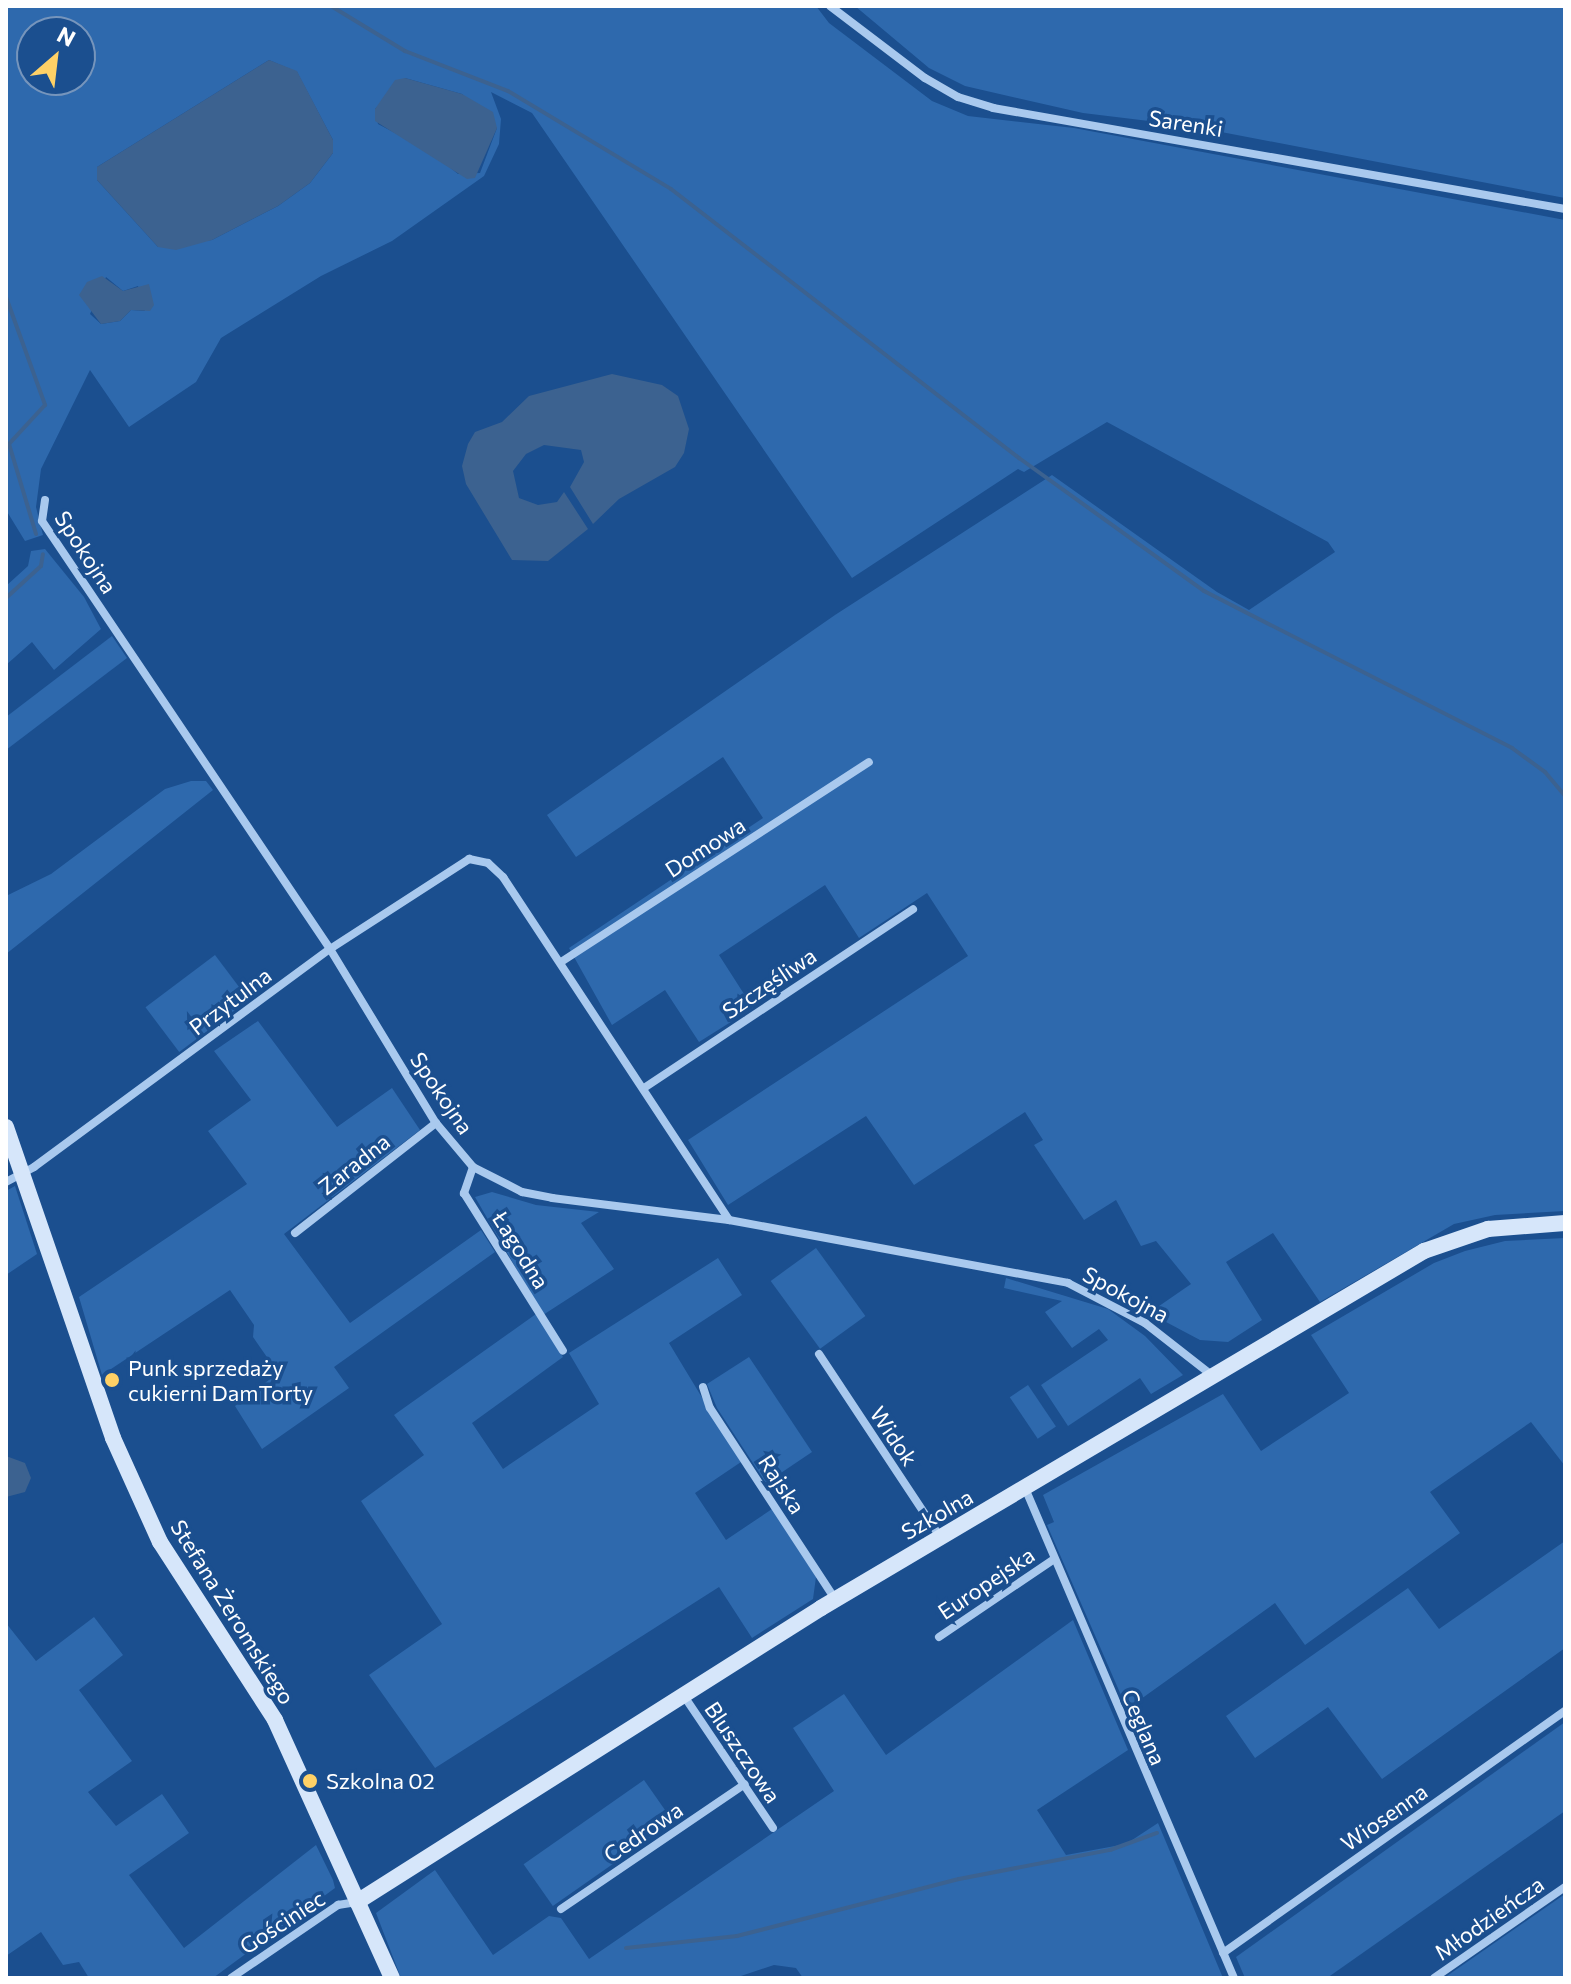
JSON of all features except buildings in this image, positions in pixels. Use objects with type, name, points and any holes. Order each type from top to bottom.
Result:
[{"type":"street","name":"Sarenki","points":[[830,6],[925,78],[958,97],[993,108],[1565,209]]},
{"type":"street","name":"Spokojna","points":[[45,500],[42,521],[330,949],[436,1123],[473,1167],[522,1192],[552,1198],[729,1220],[1068,1283],[1157,1330],[1215,1378]]},
{"type":"street","name":"Domowa","points":[[561,962],[869,762]]},
{"type":"street","name":"Przytulna","points":[[6,1182],[25,1172],[330,949],[459,861],[478,859],[497,868],[561,962]]},
{"type":"street","name":"Szczęśliwa","points":[[644,1088],[913,909]]},
{"type":"street","points":[[561,962],[729,1220]]},
{"type":"street","name":"Zaradna","points":[[295,1233],[436,1123]]},
{"type":"street","name":"Stefana Żeromskiego","points":[[6,1127],[25,1172],[113,1438],[160,1542],[275,1720],[392,1978]]},
{"type":"street","name":"Łagodna","points":[[473,1167],[464,1193],[563,1351]]},
{"type":"street","name":"Szkolna","points":[[357,1902],[835,1599],[1438,1245],[1499,1227],[1565,1223]]},
{"type":"street","name":"Widok","points":[[819,1354],[940,1537]]},
{"type":"street","name":"Rajska","points":[[703,1387],[710,1408],[835,1599]]},
{"type":"street","name":"Ceglana","points":[[1025,1488],[1234,1978]]},
{"type":"street","name":"Europejska","points":[[939,1637],[1054,1559]]},
{"type":"street","name":"Bluszczowa","points":[[684,1696],[773,1828]]},
{"type":"street","name":"Wiosenna","points":[[1223,1953],[1565,1711]]},
{"type":"street","name":"Cedrowa","points":[[561,1909],[745,1784]]},
{"type":"street","name":"Młodzieńcza","points":[[1434,1978],[1565,1887]]},
{"type":"street","name":"Gościniec","points":[[231,1978],[338,1905],[357,1902]]},
{"type":"shaded area","points":[[6,6],[816,6],[829,23],[932,101],[968,116],[1074,128],[1565,220],[1565,1211],[1495,1215],[1454,1224],[1320,1302],[1273,1233],[1226,1262],[1262,1320],[1228,1342],[1200,1340],[1149,1313],[1191,1284],[1156,1241],[1141,1246],[1116,1200],[1084,1220],[1034,1145],[1043,1140],[1025,1112],[914,1185],[866,1116],[728,1205],[688,1140],[968,956],[927,893],[859,938],[825,885],[719,955],[753,1008],[699,1042],[665,990],[612,1025],[569,948],[763,818],[723,757],[576,857],[547,815],[835,615],[1052,475],[1217,592],[1249,610],[1335,552],[1328,542],[1107,422],[1024,472],[1018,469],[852,578],[532,113],[491,92],[501,119],[499,144],[484,176],[392,241],[321,276],[221,338],[196,382],[129,427],[90,370],[41,469],[36,507],[43,535],[25,541],[6,510]],"holes":[[[269,60],[297,72],[333,140],[333,153],[310,183],[278,206],[212,240],[158,247],[97,180],[97,167]],[[405,78],[462,94],[497,128],[480,173],[458,174],[431,152],[378,124],[375,109]],[[106,277],[123,291],[138,286],[145,311],[131,310],[120,321],[101,324],[90,314]]]},
{"type":"shaded area","points":[[855,6],[1565,6],[1565,198],[1190,126],[1083,113],[965,86],[929,68]]},
{"type":"shaded area","points":[[269,60],[297,71],[333,140],[333,153],[310,183],[278,206],[212,240],[176,250],[158,247],[97,180],[97,167]]},
{"type":"shaded area","points":[[405,78],[462,94],[493,112],[497,128],[475,178],[467,179],[375,121],[375,109],[395,80]]},
{"type":"shaded area","points":[[102,276],[123,291],[149,284],[154,305],[150,311],[131,310],[120,321],[101,324],[79,295],[87,282]]},
{"type":"shaded area","points":[[612,374],[662,385],[678,396],[689,429],[684,453],[675,467],[619,499],[593,524],[570,487],[584,462],[581,450],[544,445],[526,454],[513,471],[519,498],[538,505],[557,502],[564,492],[588,529],[548,561],[512,560],[466,484],[462,466],[468,444],[475,432],[502,422],[529,396]]},
{"type":"shaded area","points":[[45,549],[84,597],[101,629],[54,670],[32,642],[6,665],[6,586],[28,566],[31,551]]},
{"type":"shaded area","points":[[112,636],[127,658],[6,750],[6,717]]},
{"type":"shaded area","points":[[191,781],[206,781],[213,790],[6,954],[6,896],[51,874],[165,789]]},
{"type":"shaded area","points":[[215,955],[249,1000],[179,1052],[146,1007]]},
{"type":"shaded area","points":[[258,1021],[337,1127],[392,1088],[420,1130],[284,1234],[350,1323],[481,1230],[495,1252],[334,1367],[349,1388],[262,1449],[235,1406],[278,1373],[253,1337],[254,1325],[230,1290],[102,1375],[79,1297],[247,1184],[208,1131],[251,1100],[214,1051]]},
{"type":"shaded area","points":[[15,1186],[37,1254],[6,1275],[6,1191]]},
{"type":"shaded area","points":[[492,1192],[536,1205],[599,1212],[581,1223],[614,1269],[543,1315],[475,1197]]},
{"type":"shaded area","points":[[1565,1238],[1565,1466],[1531,1422],[1430,1492],[1460,1533],[1305,1645],[1275,1603],[1127,1709],[1047,1525],[1054,1522],[1043,1495],[1223,1394],[1261,1451],[1349,1393],[1311,1335],[1434,1263],[1465,1251],[1505,1241]]},
{"type":"shaded area","points":[[816,1248],[865,1316],[820,1349],[771,1281]]},
{"type":"shaded area","points":[[718,1258],[742,1295],[669,1343],[741,1462],[695,1493],[726,1540],[772,1509],[816,1577],[813,1599],[752,1638],[719,1587],[435,1768],[369,1675],[442,1624],[361,1501],[424,1455],[394,1415],[536,1314],[563,1357],[472,1423],[503,1469],[599,1404],[569,1353]]},
{"type":"shaded area","points":[[1006,1278],[1108,1309],[1145,1336],[1183,1375],[1151,1394],[1140,1378],[1068,1426],[1041,1385],[1108,1340],[1099,1329],[1072,1348],[1045,1312],[1062,1301],[1004,1288]]},
{"type":"shaded area","points":[[749,1357],[812,1452],[766,1483],[717,1408],[707,1384]]},
{"type":"shaded area","points":[[1028,1385],[1056,1426],[1038,1439],[1010,1397]]},
{"type":"shaded area","points":[[6,1456],[25,1463],[31,1478],[25,1492],[6,1497]]},
{"type":"shaded area","points":[[1565,1541],[1565,1648],[1382,1779],[1328,1707],[1255,1758],[1226,1716],[1408,1588],[1439,1629]]},
{"type":"shaded area","points":[[94,1617],[123,1655],[79,1690],[132,1761],[88,1792],[116,1826],[162,1794],[189,1833],[129,1875],[184,1948],[316,1845],[333,1880],[335,1888],[213,1978],[89,1978],[79,1962],[63,1965],[41,1932],[6,1956],[6,1623],[36,1661]]},
{"type":"shaded area","points":[[1073,1620],[1128,1750],[1037,1810],[1066,1855],[1126,1844],[1158,1823],[1223,1978],[803,1978],[796,1968],[774,1965],[735,1978],[401,1978],[376,1913],[435,1870],[493,1955],[549,1916],[561,1918],[589,1959],[834,1791],[793,1728],[844,1694],[886,1755]]},
{"type":"shaded area","points":[[1565,1722],[1565,1811],[1327,1978],[1245,1978],[1236,1957]]},
{"type":"shaded area","points":[[644,1780],[673,1822],[553,1906],[524,1864]]},
{"type":"shaded area","points":[[1565,1894],[1565,1978],[1444,1978]]},
{"type":"waterway","points":[[331,6],[405,51],[508,91],[671,189],[1019,458],[1204,591],[1512,748],[1545,772],[1565,796]]},
{"type":"waterway","points":[[6,297],[45,405],[9,444],[36,534]]},
{"type":"waterway","points":[[6,598],[41,566],[43,554]]},
{"type":"waterway","points":[[626,1948],[737,1936],[959,1879],[1110,1850],[1157,1833]]},
{"type":"place","name":"Punk sprzedaży cukierni DamTorty","points":[[112,1380]]},
{"type":"place","name":"Szkolna 02","points":[[310,1781]]}]
